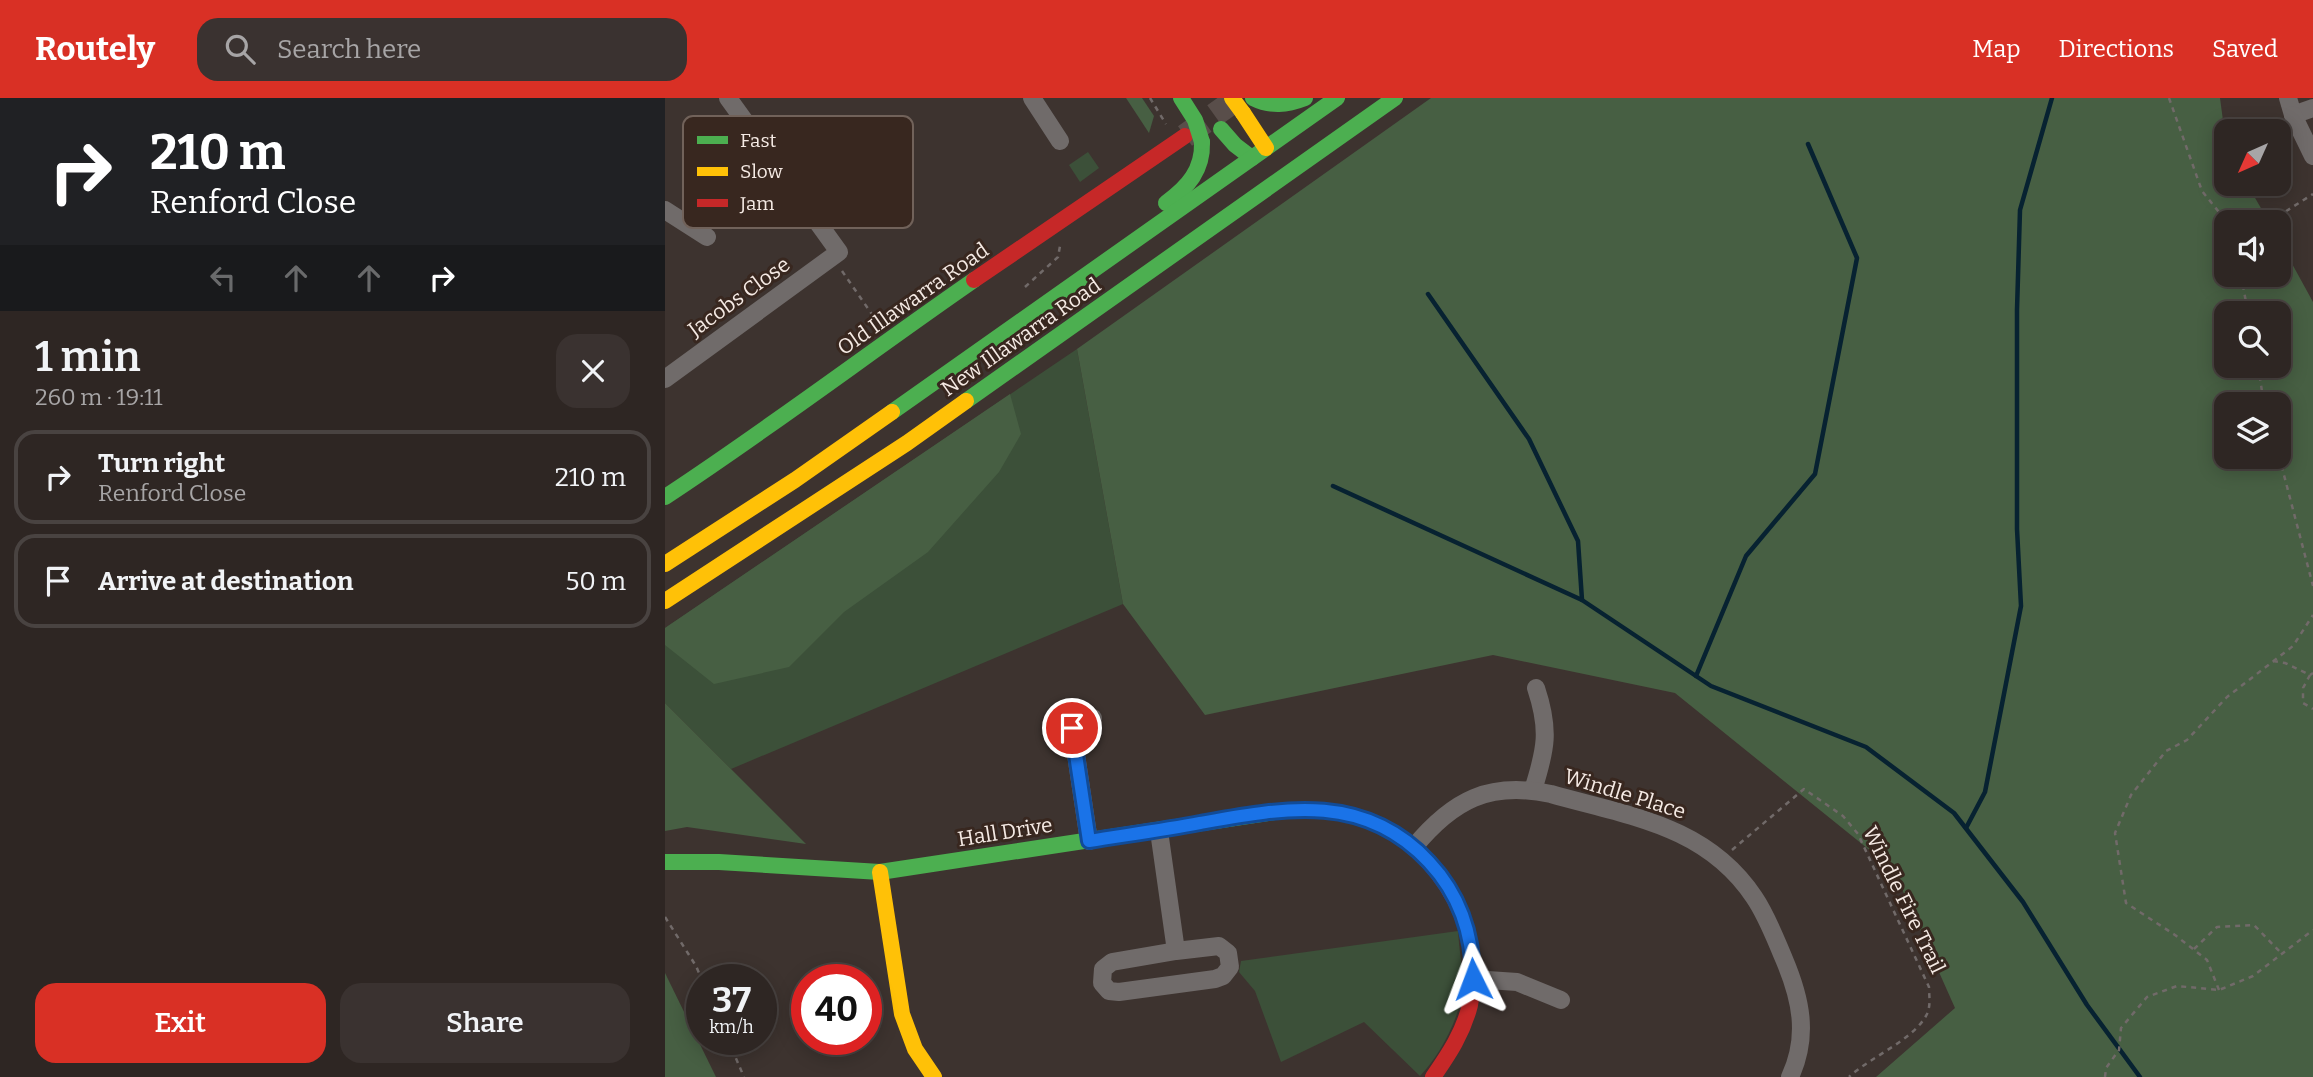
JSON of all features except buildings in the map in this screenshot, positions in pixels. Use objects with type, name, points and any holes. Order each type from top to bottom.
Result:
[{"type":"main road","points":[[1115,253],[1132,226],[1168,202],[1191,182],[1201,166],[1202,142],[1195,120],[1181,98]]},
{"type":"main road","points":[[1232,98],[1243,113],[1270,165]]},
{"type":"main road","points":[[1257,100],[1279,105],[1304,98]]},
{"type":"main road","name":"New Illawarra Road","points":[[665,601],[907,443],[1270,165],[1337,98]]},
{"type":"main road","name":"New Illawarra Road","points":[[665,564],[795,480],[1115,253],[1395,98]]},
{"type":"main road","points":[[1210,114],[1270,165]]},
{"type":"main road","name":"Old Illawarra Road","points":[[665,497],[726,457],[898,332],[1185,136]]},
{"type":"main road","name":"Hall Drive","points":[[665,862],[705,859],[834,871],[880,872],[1236,817],[1318,809],[1355,815],[1402,837],[1434,867],[1459,905],[1472,945],[1473,979],[1470,998],[1458,1038],[1433,1077]]},
{"type":"main road","points":[[880,872],[902,1014],[915,1049],[934,1077]]},
{"type":"street","points":[[728,98],[740,116]]},
{"type":"street","points":[[1032,98],[1060,141]]},
{"type":"street","points":[[2313,108],[2291,106],[2313,156]]},
{"type":"street","points":[[665,210],[683,222]]},
{"type":"street","points":[[693,228],[707,237]]},
{"type":"street","points":[[818,228],[836,254]]},
{"type":"street","name":"Jacobs Close","points":[[665,379],[836,254]]},
{"type":"street","points":[[1533,790],[1545,744],[1546,727],[1545,714],[1536,688]]},
{"type":"street","points":[[1089,841],[1072,728],[1093,718]]},
{"type":"street","name":"Windle Place","points":[[1414,847],[1438,820],[1472,798],[1504,790],[1533,790],[1668,827],[1697,842],[1721,860],[1755,899],[1769,924],[1795,987],[1802,1030],[1800,1048],[1790,1077]]},
{"type":"street","points":[[1159,831],[1177,951]]},
{"type":"street","points":[[1219,946],[1228,953],[1230,967],[1223,976],[1215,979],[1119,992],[1109,990],[1102,983],[1103,969],[1112,962],[1177,951],[1219,946]]},
{"type":"street","points":[[1473,979],[1517,982],[1561,1000]]},
{"type":"path","points":[[1150,98],[1166,124]]},
{"type":"path","points":[[2169,98],[2202,191],[2217,210]]},
{"type":"path","points":[[2288,210],[2313,194]]},
{"type":"path","points":[[1020,291],[1058,257],[1061,248],[1052,229]]},
{"type":"path","points":[[836,254],[883,330]]},
{"type":"path","points":[[2282,469],[2313,586]]},
{"type":"path","points":[[2219,990],[2207,960],[2126,903],[2115,833],[2131,795],[2167,751],[2187,740],[2227,697],[2293,646],[2313,615]]},
{"type":"path","points":[[2273,661],[2311,674],[2303,688],[2303,703],[2313,709]]},
{"type":"path","name":"Windle Fire Trail","points":[[1721,860],[1804,789],[1843,816],[1858,834],[1929,987],[1930,1004],[1917,1027],[1849,1077]]},
{"type":"path","points":[[665,917],[695,964]]},
{"type":"path","points":[[2193,950],[2217,927],[2254,925],[2282,954]]},
{"type":"path","points":[[2105,1077],[2106,1068],[2119,1050],[2121,1028],[2147,997],[2178,986],[2219,990],[2253,976],[2313,930]]},
{"type":"path","points":[[734,1055],[744,1077]]},
{"type":"green space","points":[[1126,98],[1142,98],[1154,116],[1149,133]]},
{"type":"green space","points":[[1431,98],[2220,98],[2223,119],[2214,119],[2214,196],[2254,196],[2262,210],[2214,210],[2214,287],[2291,287],[2291,262],[2313,302],[2313,1077],[1876,1077],[1955,1008],[1893,869],[1675,693],[1493,655],[1205,715],[1123,604],[1077,349]]},
{"type":"green space","points":[[1088,152],[1099,168],[1080,182],[1069,165]]},
{"type":"green space","points":[[1077,349],[1123,604],[731,769],[665,703],[665,628]]},
{"type":"green space","points":[[1010,394],[1021,434],[999,472],[928,552],[844,612],[789,667],[714,684],[665,645],[665,628]]},
{"type":"green space","points":[[665,703],[806,844],[687,827],[665,831]]},
{"type":"green space","points":[[1458,931],[1463,981],[1459,1006],[1443,1045],[1420,1076],[1364,1022],[1281,1062],[1255,991],[1239,972],[1241,961]]},
{"type":"green space","points":[[665,973],[686,1016],[686,1055],[705,1055],[716,1077],[665,1077]]},
{"type":"waterway","points":[[1966,828],[1985,792],[2021,606],[2017,529],[2020,210],[2052,98]]},
{"type":"waterway","points":[[1696,676],[1746,556],[1815,474],[1857,258],[1808,144]]},
{"type":"waterway","points":[[1428,294],[1529,439],[1578,541],[1582,600]]},
{"type":"waterway","points":[[1333,486],[1582,600],[1711,686],[1866,747],[1954,813],[2023,902],[2087,1005],[2140,1077]]},
{"type":"tunnel","points":[[1185,136],[1238,98]]},
{"type":"traffic: fast","points":[[1181,98],[1195,120],[1202,142]]},
{"type":"traffic: fast","points":[[1253,98],[1279,104],[1305,98]]},
{"type":"traffic: fast","points":[[892,412],[1337,98]]},
{"type":"traffic: fast","points":[[966,401],[1395,98]]},
{"type":"traffic: fast","points":[[1221,129],[1235,145],[1252,158]]},
{"type":"traffic: fast","points":[[1166,203],[1193,177],[1200,161],[1202,142]]},
{"type":"traffic: fast","points":[[665,497],[974,280]]},
{"type":"traffic: fast","points":[[665,862],[719,862],[880,872],[1281,811],[1329,811],[1374,823]]},
{"type":"traffic: slow","points":[[1232,98],[1243,113]]},
{"type":"traffic: slow","points":[[1243,113],[1266,148]]},
{"type":"traffic: slow","points":[[665,601],[907,443],[966,401]]},
{"type":"traffic: slow","points":[[665,564],[795,480],[892,412]]},
{"type":"traffic: slow","points":[[880,872],[902,1014],[915,1049],[934,1077]]},
{"type":"traffic: jam","points":[[974,280],[1185,136]]},
{"type":"traffic: jam","points":[[1374,823],[1398,836],[1420,853],[1438,874],[1465,923],[1473,977],[1470,1005],[1455,1043],[1433,1077]]},
{"type":"route","points":[[1072,728],[1089,841],[1236,817],[1300,810],[1338,811],[1372,821],[1402,837],[1447,883],[1467,925],[1472,945],[1473,979]]}]
